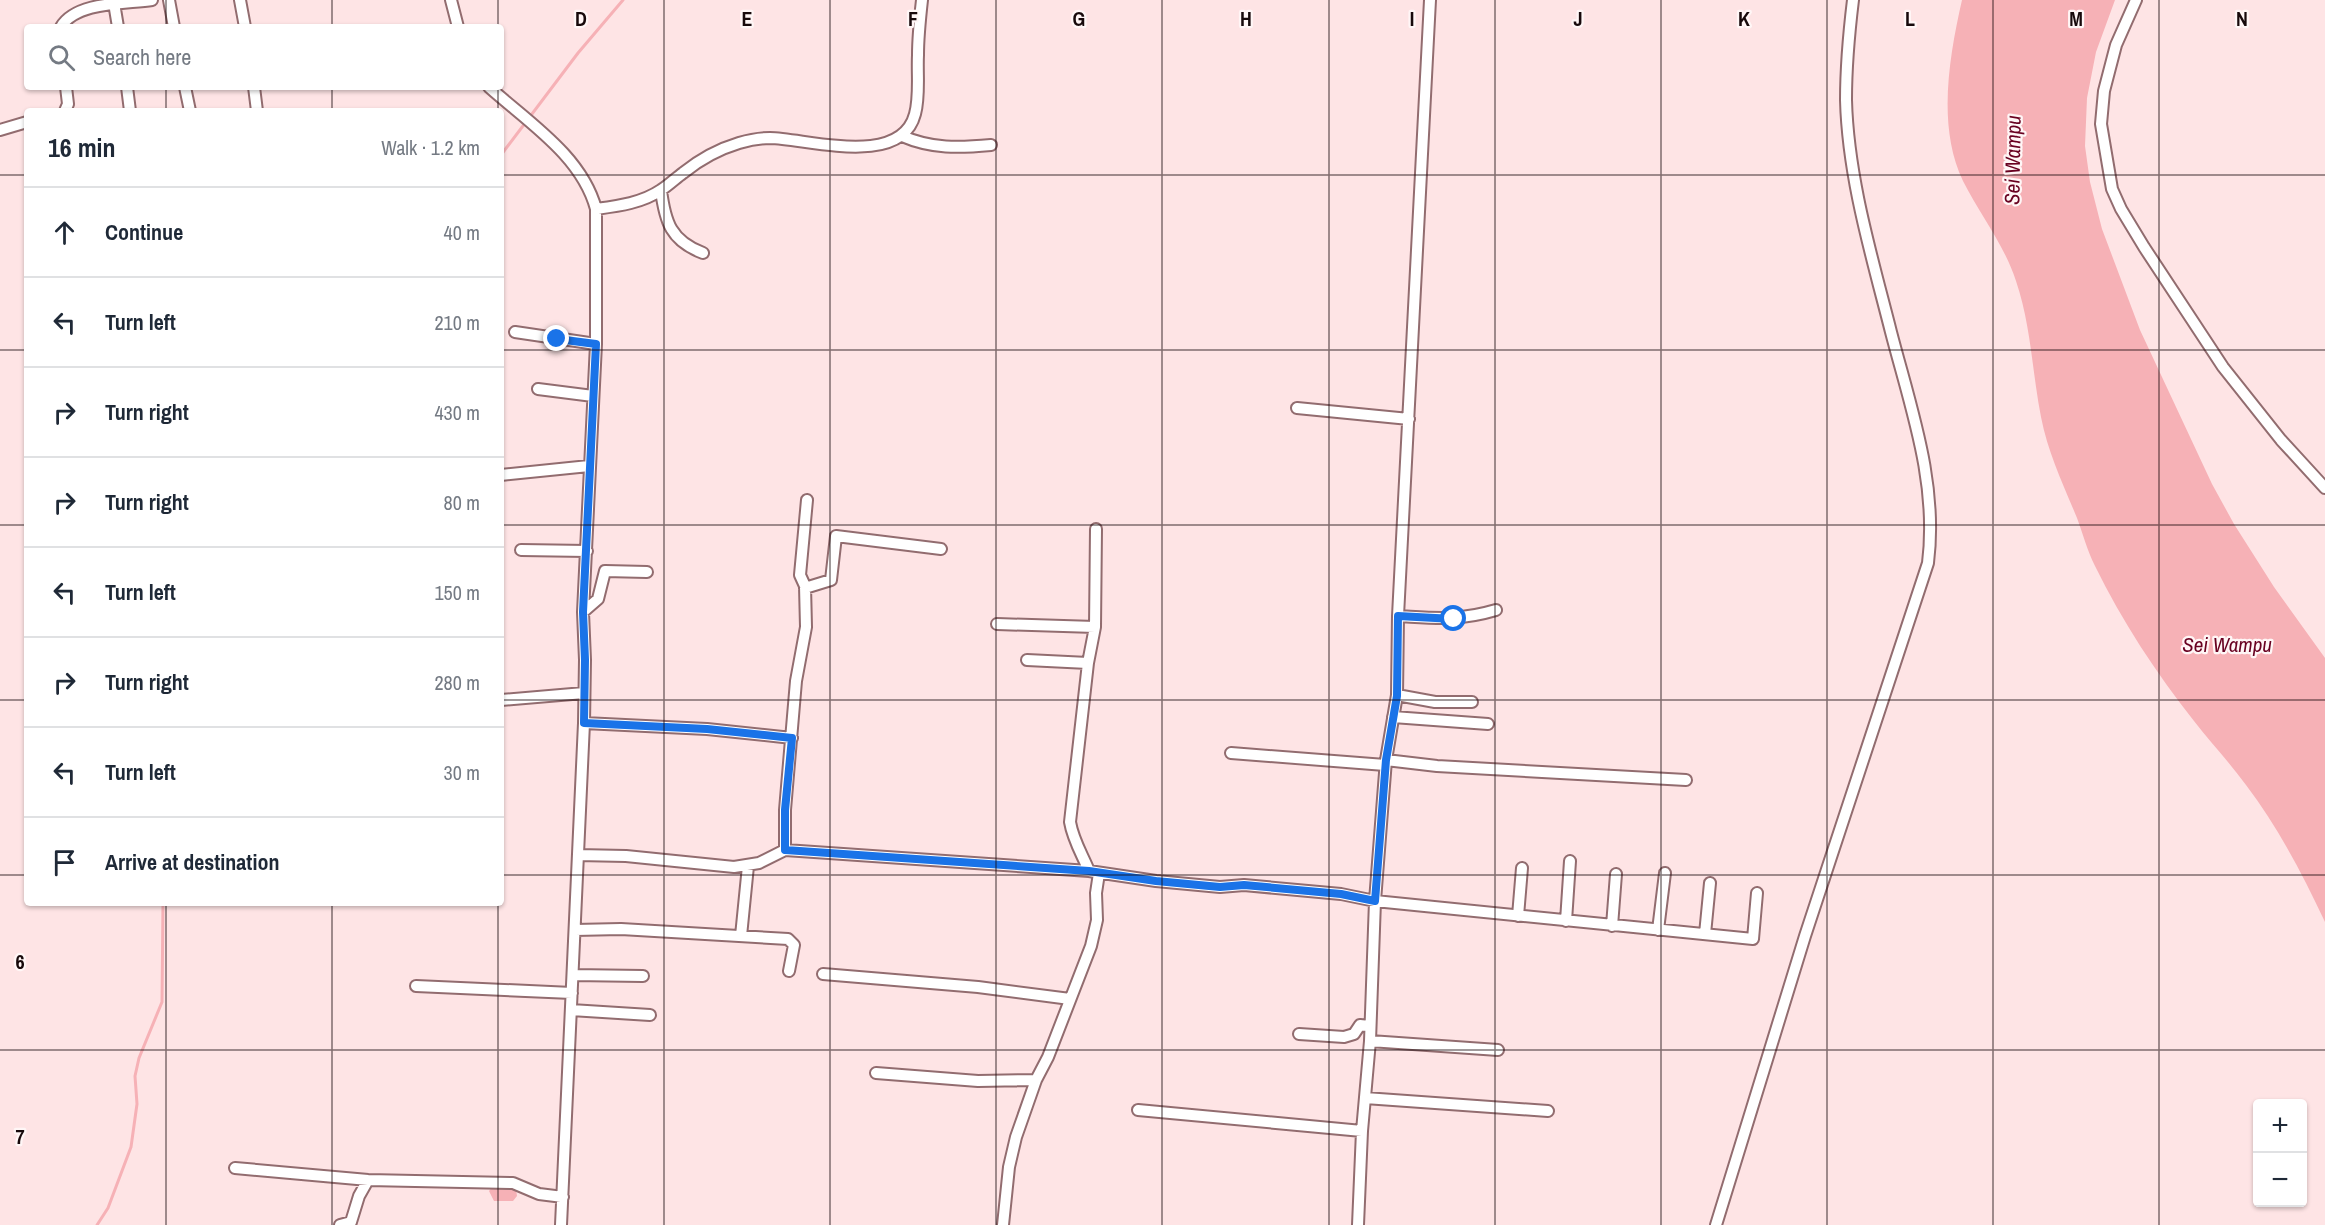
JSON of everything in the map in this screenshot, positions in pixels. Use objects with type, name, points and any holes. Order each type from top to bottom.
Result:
[{"type":"street","points":[[64,24],[75,13],[114,3],[152,0]]},
{"type":"street","points":[[169,0],[173,24]]},
{"type":"street","points":[[240,0],[244,24]]},
{"type":"street","points":[[451,0],[457,24]]},
{"type":"street","points":[[596,209],[636,202],[661,190],[707,157],[742,142],[773,138],[820,145],[862,145],[885,144],[902,136],[911,125],[917,107],[918,44],[922,0]]},
{"type":"street","points":[[1358,1225],[1362,1131],[1370,1041],[1375,901],[1386,763],[1397,696],[1398,616],[1430,0]]},
{"type":"street","points":[[1716,1225],[1804,936],[1928,563],[1932,533],[1925,463],[1871,254],[1854,168],[1846,101],[1848,46],[1853,0]]},
{"type":"street","points":[[2136,0],[2116,45],[2104,91],[2101,124],[2112,189],[2138,237],[2223,367],[2281,440],[2325,488]]},
{"type":"street","points":[[114,3],[118,24]]},
{"type":"street","points":[[66,90],[66,108]]},
{"type":"street","points":[[127,90],[130,108]]},
{"type":"street","points":[[186,90],[189,108]]},
{"type":"street","points":[[254,90],[257,108]]},
{"type":"street","points":[[493,90],[537,127],[575,167],[591,192],[596,209],[596,344],[583,612],[584,723],[561,1225]]},
{"type":"street","points":[[0,130],[24,123]]},
{"type":"street","points":[[902,136],[921,143],[947,148],[991,145]]},
{"type":"street","points":[[661,190],[664,209],[675,235],[691,248],[703,253]]},
{"type":"street","points":[[515,332],[596,344]]},
{"type":"street","points":[[538,389],[593,396]]},
{"type":"street","points":[[1297,408],[1409,419]]},
{"type":"street","points":[[504,475],[589,466]]},
{"type":"street","points":[[785,850],[785,810],[796,681],[806,627],[805,588],[800,575],[807,500]]},
{"type":"street","points":[[1003,1225],[1011,1153],[1036,1080],[1048,1057],[1092,946],[1096,928],[1094,872],[1073,839],[1070,822],[1088,663],[1095,627],[1096,529]]},
{"type":"street","points":[[805,588],[831,580],[836,536],[941,549]]},
{"type":"street","points":[[522,550],[587,551]]},
{"type":"street","points":[[583,612],[598,599],[605,571],[647,572]]},
{"type":"street","points":[[1398,616],[1454,619],[1473,617],[1496,610]]},
{"type":"street","points":[[997,624],[1095,627]]},
{"type":"street","points":[[1027,660],[1088,663]]},
{"type":"street","points":[[504,700],[584,693]]},
{"type":"street","points":[[1397,696],[1435,702],[1472,702]]},
{"type":"street","points":[[1393,717],[1488,724]]},
{"type":"street","points":[[584,723],[707,729],[792,738]]},
{"type":"street","points":[[1231,753],[1686,780]]},
{"type":"street","points":[[578,855],[626,856],[734,867],[748,866],[785,850],[1094,872],[1209,886],[1244,885],[1341,894],[1375,901],[1753,939],[1757,893]]},
{"type":"street","points":[[1566,921],[1570,861]]},
{"type":"street","points":[[741,936],[748,866]]},
{"type":"street","points":[[1518,916],[1522,868]]},
{"type":"street","points":[[1658,930],[1665,873]]},
{"type":"street","points":[[1612,926],[1616,874]]},
{"type":"street","points":[[1705,934],[1710,883]]},
{"type":"street","points":[[574,930],[621,929],[788,939],[792,942],[794,949],[789,971]]},
{"type":"street","points":[[823,974],[955,984],[1070,999]]},
{"type":"street","points":[[573,975],[643,976]]},
{"type":"street","points":[[416,987],[572,993]]},
{"type":"street","points":[[571,1010],[650,1015]]},
{"type":"street","points":[[1299,1034],[1344,1037],[1354,1034],[1360,1025],[1369,1026]]},
{"type":"street","points":[[1370,1041],[1498,1050]]},
{"type":"street","points":[[876,1073],[978,1081],[1036,1080]]},
{"type":"street","points":[[1365,1098],[1548,1111]]},
{"type":"street","points":[[1138,1110],[1362,1131]]},
{"type":"street","points":[[235,1168],[368,1180],[504,1183],[539,1194],[563,1197]]},
{"type":"street","points":[[340,1225],[351,1222],[359,1196],[368,1180]]},
{"type":"water","name":"Sei Wampu","points":[[1962,0],[2115,0],[2096,52],[2087,98],[2085,146],[2090,182],[2102,229],[2140,330],[2212,484],[2274,587],[2325,658],[2325,922],[2299,869],[2258,801],[2166,684],[2128,627],[2095,566],[2061,481],[2044,430],[2025,314],[2016,281],[1998,242],[1963,181],[1950,138],[1948,92],[1950,68]]},
{"type":"water","points":[[494,1185],[516,1189],[517,1196],[513,1201],[494,1201],[489,1191]]},
{"type":"waterway","points":[[504,151],[578,53],[623,0]]},
{"type":"waterway","points":[[97,1225],[108,1208],[131,1147],[137,1104],[135,1076],[139,1058],[162,1002],[163,906]]},
{"type":"route","points":[[557,339],[596,344],[583,612],[584,723],[707,729],[792,738],[785,810],[785,850],[1089,871],[1156,881],[1220,887],[1244,885],[1341,894],[1375,901],[1386,760],[1397,696],[1398,616],[1454,619]]}]
